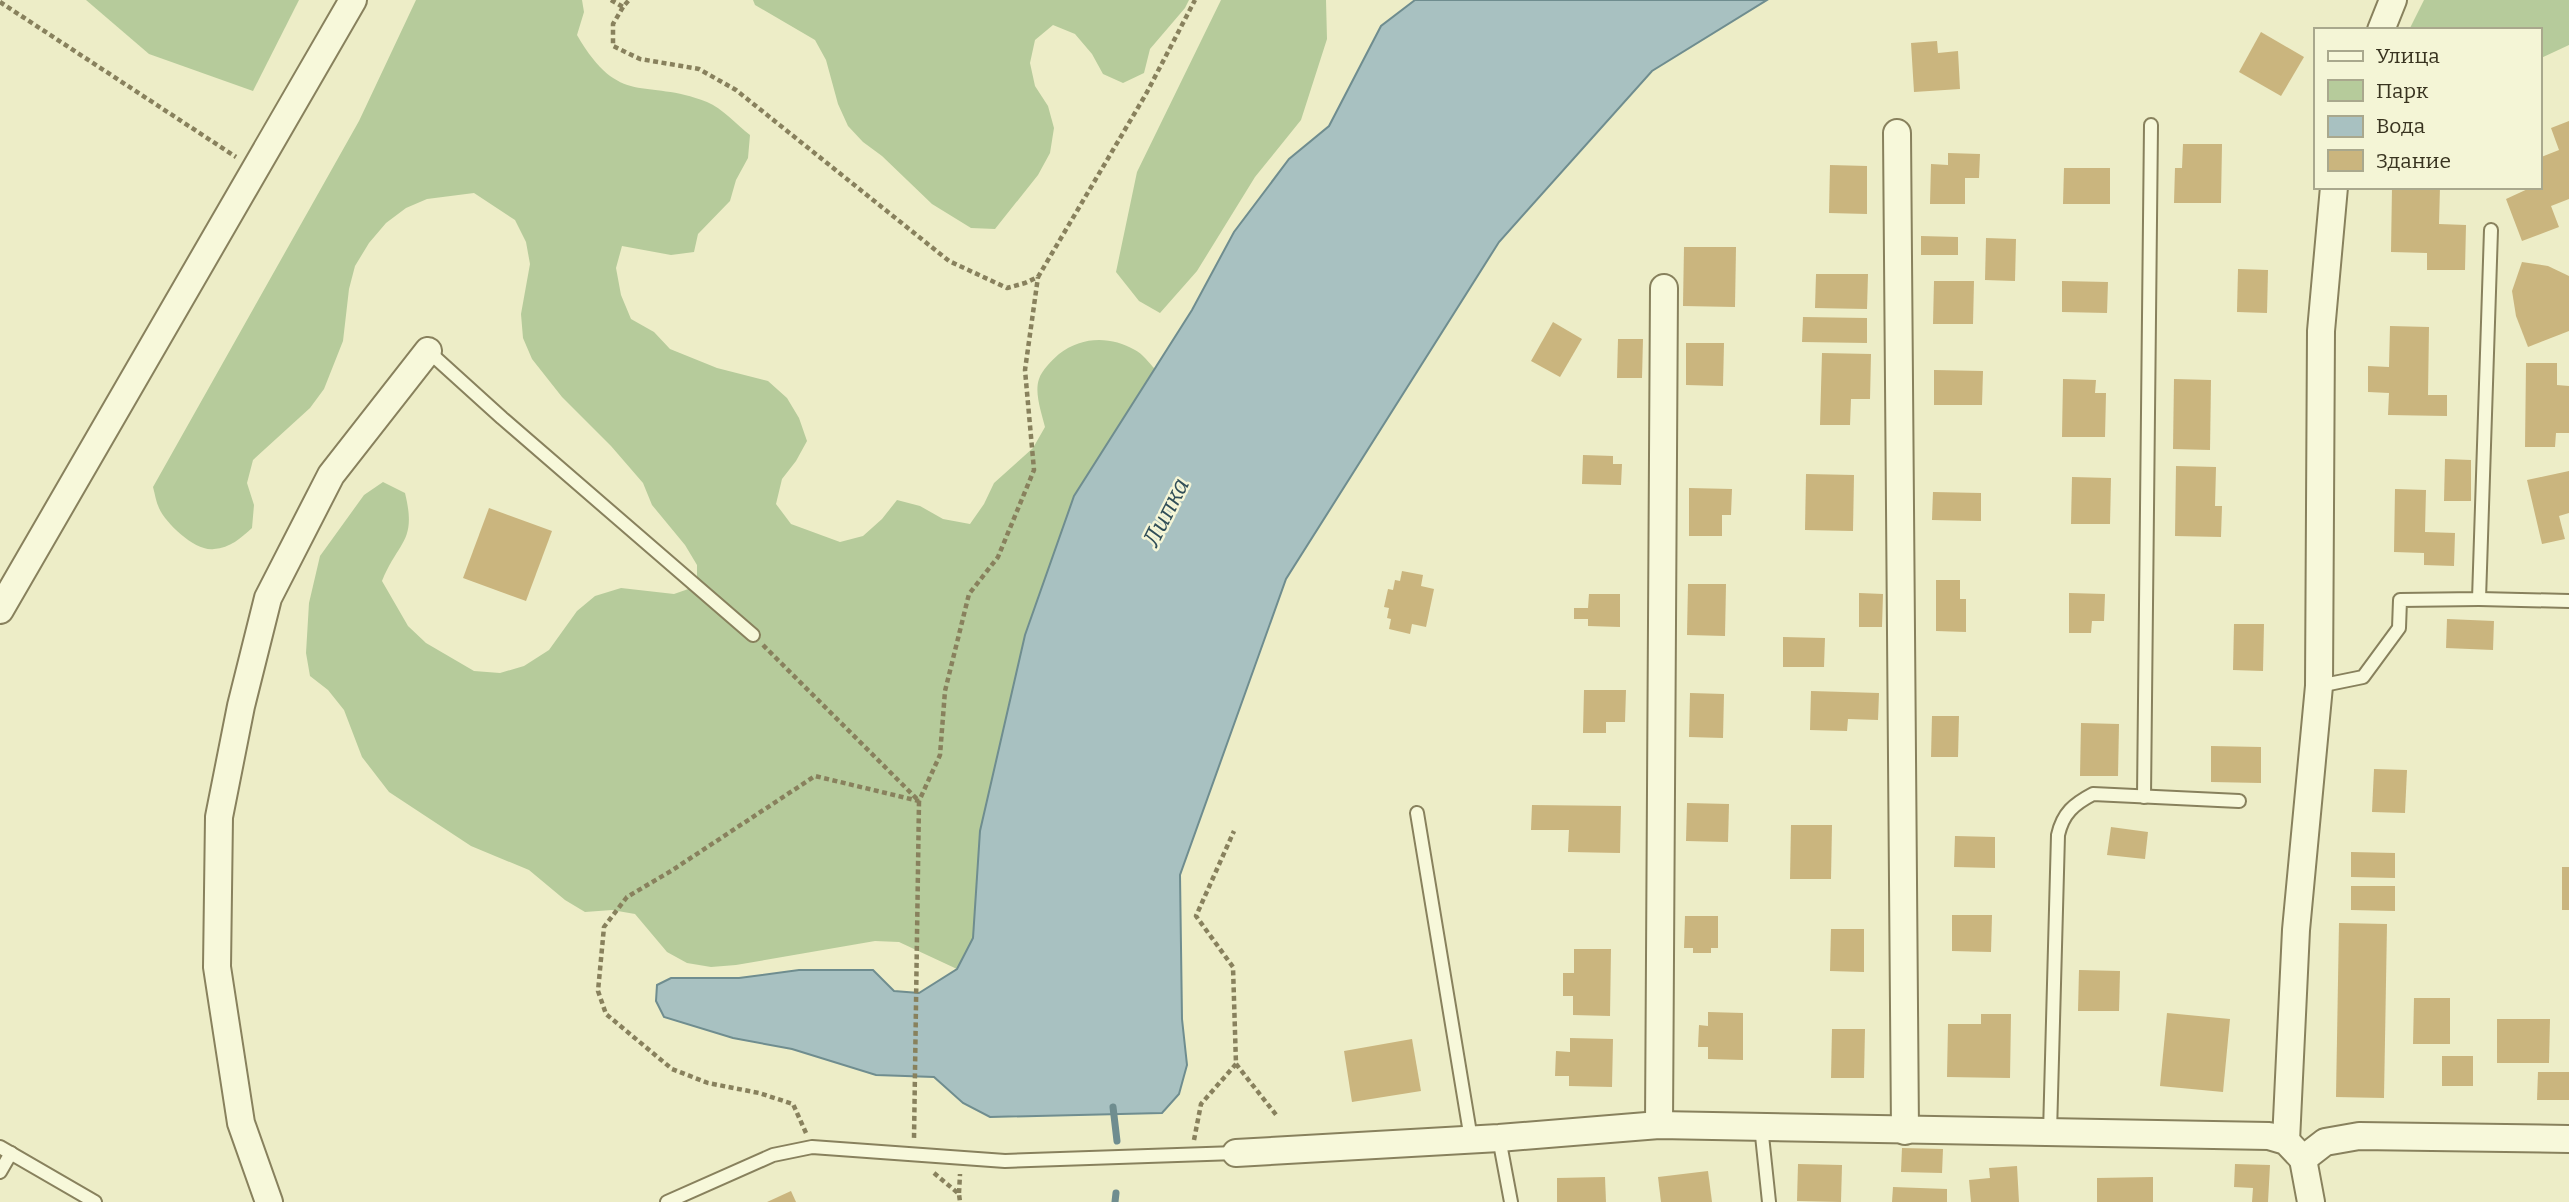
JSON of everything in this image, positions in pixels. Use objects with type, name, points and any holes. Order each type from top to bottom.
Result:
[{"type":"street","points":[[0,610],[353,0]]},
{"type":"street","points":[[2382,28],[2393,0]]},
{"type":"street","points":[[1898,133],[1905,1131]]},
{"type":"street","points":[[2311,1202],[2295,1150],[2297,930],[2319,686],[2321,331],[2334,189]]},
{"type":"street","points":[[1659,1125],[1664,288]]},
{"type":"street","points":[[269,1202],[241,1123],[217,967],[219,817],[241,706],[268,598],[331,475],[428,351]]},
{"type":"street","points":[[1236,1153],[1499,1138],[1659,1125],[2269,1136],[2295,1150],[2359,1136],[2569,1139]]},
{"type":"lane","points":[[2144,797],[2151,125]]},
{"type":"lane","points":[[2479,599],[2491,230]]},
{"type":"lane","points":[[428,351],[753,635]]},
{"type":"lane","points":[[2319,686],[2363,677],[2399,628],[2400,600],[2569,601]]},
{"type":"lane","points":[[2050,1134],[2058,835],[2061,820],[2074,803],[2093,794],[2239,801]]},
{"type":"lane","points":[[1417,813],[1471,1139]]},
{"type":"lane","points":[[1761,1126],[1769,1202]]},
{"type":"lane","points":[[1499,1138],[1511,1202]]},
{"type":"lane","points":[[667,1202],[773,1155],[811,1147],[1005,1161],[1236,1153]]},
{"type":"lane","points":[[0,1172],[6,1150],[95,1202]]},
{"type":"path","points":[[611,0],[623,7]]},
{"type":"path","points":[[629,0],[613,24],[613,46],[640,60],[699,69],[736,90],[949,261],[1007,288],[1025,284],[1038,277]]},
{"type":"path","points":[[960,1202],[959,1194],[913,1156],[919,801],[940,755],[945,691],[969,594],[998,557],[1034,470],[1025,370],[1038,277],[1146,94],[1195,0]]},
{"type":"path","points":[[0,2],[255,169]]},
{"type":"path","points":[[753,635],[919,801]]},
{"type":"path","points":[[811,1147],[793,1104],[759,1093],[708,1083],[672,1069],[606,1014],[598,991],[604,927],[627,897],[815,776],[919,801]]},
{"type":"path","points":[[1234,831],[1196,916],[1233,967],[1236,1064],[1277,1116]]},
{"type":"path","points":[[1191,1155],[1200,1104],[1236,1064]]},
{"type":"green space","points":[[86,0],[299,0],[253,91],[149,54]]},
{"type":"green space","points":[[416,0],[582,0],[584,12],[577,35],[592,58],[607,73],[634,87],[666,91],[707,102],[724,112],[750,135],[748,158],[736,180],[730,201],[698,234],[694,252],[671,255],[622,246],[616,268],[621,295],[631,319],[654,332],[670,349],[717,368],[768,381],[787,398],[799,418],[807,441],[782,479],[776,504],[791,524],[840,542],[863,536],[882,519],[897,500],[920,506],[943,519],[970,524],[994,483],[1033,448],[1045,427],[1037,391],[1039,379],[1059,354],[1087,341],[1106,340],[1135,350],[1155,369],[1074,496],[1025,635],[980,831],[973,938],[957,969],[899,942],[875,941],[736,965],[711,967],[687,963],[667,952],[635,914],[612,910],[585,912],[565,900],[529,870],[471,846],[389,792],[362,757],[344,710],[328,690],[310,676],[306,653],[309,603],[320,556],[364,495],[383,482],[405,493],[409,522],[404,540],[382,581],[408,626],[426,643],[474,671],[500,673],[524,666],[549,650],[577,611],[595,596],[621,588],[674,594],[697,586],[697,565],[685,545],[652,505],[643,483],[562,397],[532,359],[523,338],[521,314],[530,264],[526,242],[515,220],[474,193],[427,199],[406,208],[386,223],[369,243],[355,266],[349,289],[343,341],[324,389],[310,408],[253,460],[247,483],[254,505],[252,528],[230,545],[207,549],[182,536],[159,508],[153,487],[359,121]]},
{"type":"green space","points":[[753,0],[1189,0],[1150,49],[1144,73],[1123,83],[1103,74],[1092,54],[1075,34],[1053,25],[1035,40],[1030,63],[1035,86],[1048,106],[1054,128],[1050,153],[1038,175],[995,229],[971,228],[932,204],[882,156],[863,142],[848,126],[838,104],[826,60],[815,40],[755,5]]},
{"type":"green space","points":[[1221,0],[1326,0],[1327,39],[1301,120],[1255,177],[1197,271],[1160,313],[1139,301],[1116,272],[1137,172]]},
{"type":"green space","points":[[2424,0],[2569,0],[2569,45],[2541,58],[2541,28],[2410,28]]},
{"type":"water","points":[[1415,0],[1767,0],[1652,71],[1499,242],[1286,579],[1180,875],[1182,1019],[1187,1065],[1179,1094],[1162,1113],[990,1117],[963,1103],[934,1077],[876,1075],[792,1049],[733,1038],[664,1017],[656,1001],[657,985],[671,978],[739,978],[799,970],[873,970],[894,991],[919,993],[957,969],[973,938],[980,831],[1025,635],[1074,496],[1192,310],[1234,232],[1289,159],[1329,126],[1381,26]]},
{"type":"building","points":[[2261,32],[2304,57],[2281,96],[2239,72]]},
{"type":"building","points":[[1937,41],[1938,53],[1958,51],[1960,89],[1914,92],[1911,43]]},
{"type":"building","points":[[2569,121],[2569,199],[2551,206],[2559,227],[2522,241],[2506,199],[2528,189],[2541,189],[2541,157],[2559,150],[2551,128]]},
{"type":"building","points":[[2183,144],[2222,144],[2221,203],[2174,203],[2175,168],[2182,168]]},
{"type":"building","points":[[1948,153],[1980,154],[1979,178],[1965,178],[1965,204],[1930,204],[1931,164],[1948,165]]},
{"type":"building","points":[[1830,165],[1867,166],[1867,214],[1829,213]]},
{"type":"building","points":[[2064,168],[2110,168],[2110,204],[2063,204]]},
{"type":"building","points":[[2392,189],[2440,189],[2439,224],[2466,225],[2465,270],[2427,270],[2427,253],[2391,252]]},
{"type":"building","points":[[1921,236],[1958,237],[1958,255],[1921,255]]},
{"type":"building","points":[[1986,238],[2016,239],[2015,281],[1985,280]]},
{"type":"building","points":[[1684,247],[1736,247],[1735,307],[1683,306]]},
{"type":"building","points":[[2522,262],[2548,266],[2569,276],[2569,331],[2528,347],[2516,316],[2512,291]]},
{"type":"building","points":[[2238,269],[2268,270],[2267,313],[2237,312]]},
{"type":"building","points":[[1816,274],[1868,274],[1867,309],[1815,308]]},
{"type":"building","points":[[1934,281],[1974,281],[1973,324],[1933,324]]},
{"type":"building","points":[[2062,281],[2108,282],[2107,313],[2062,312]]},
{"type":"building","points":[[1803,317],[1867,318],[1867,343],[1802,342]]},
{"type":"building","points":[[1553,322],[1582,339],[1560,377],[1531,361]]},
{"type":"building","points":[[2390,326],[2429,327],[2428,395],[2447,395],[2447,416],[2388,415],[2389,393],[2368,392],[2368,366],[2389,367]]},
{"type":"building","points":[[1618,339],[1643,339],[1642,378],[1617,378]]},
{"type":"building","points":[[1686,343],[1724,343],[1723,386],[1686,385]]},
{"type":"building","points":[[1822,353],[1871,354],[1870,399],[1851,399],[1850,425],[1820,425]]},
{"type":"building","points":[[2526,363],[2557,363],[2557,385],[2569,386],[2569,433],[2556,433],[2555,447],[2525,447]]},
{"type":"building","points":[[1934,370],[1983,371],[1982,405],[1934,405]]},
{"type":"building","points":[[2063,379],[2096,380],[2095,393],[2106,393],[2105,437],[2062,437]]},
{"type":"building","points":[[2174,379],[2211,380],[2210,450],[2173,449]]},
{"type":"building","points":[[1583,455],[1613,456],[1613,464],[1622,464],[1621,485],[1582,484]]},
{"type":"building","points":[[2445,459],[2471,460],[2471,501],[2444,501]]},
{"type":"building","points":[[2176,466],[2216,467],[2215,506],[2222,506],[2221,537],[2175,536]]},
{"type":"building","points":[[2569,471],[2569,513],[2559,516],[2565,539],[2542,544],[2527,480]]},
{"type":"building","points":[[1806,474],[1854,475],[1853,531],[1805,530]]},
{"type":"building","points":[[2072,477],[2111,478],[2110,524],[2071,524]]},
{"type":"building","points":[[1689,488],[1732,489],[1731,515],[1722,515],[1722,536],[1689,536]]},
{"type":"building","points":[[2395,489],[2426,490],[2425,532],[2455,533],[2454,566],[2424,565],[2424,553],[2394,552]]},
{"type":"building","points":[[1933,492],[1981,493],[1981,521],[1932,520]]},
{"type":"building","points":[[489,508],[552,531],[526,601],[463,578]]},
{"type":"building","points":[[1402,571],[1423,575],[1421,586],[1434,589],[1426,627],[1412,624],[1410,634],[1389,629],[1389,608],[1384,607],[1388,589],[1393,590],[1395,580],[1400,581]]},
{"type":"building","points":[[1936,580],[1960,580],[1960,599],[1966,599],[1966,632],[1936,631]]},
{"type":"building","points":[[1688,584],[1726,584],[1725,636],[1687,635]]},
{"type":"building","points":[[1859,593],[1883,594],[1882,627],[1859,627]]},
{"type":"building","points":[[2069,593],[2105,594],[2104,621],[2092,621],[2091,633],[2069,633]]},
{"type":"building","points":[[1589,594],[1620,594],[1620,627],[1588,626],[1588,619],[1574,619],[1574,608],[1588,608]]},
{"type":"building","points":[[2447,619],[2494,621],[2493,650],[2446,648]]},
{"type":"building","points":[[2234,624],[2264,624],[2263,671],[2233,670]]},
{"type":"building","points":[[1783,637],[1825,638],[1824,667],[1783,667]]},
{"type":"building","points":[[1584,690],[1626,690],[1625,722],[1606,722],[1606,733],[1583,733]]},
{"type":"building","points":[[1811,691],[1879,693],[1878,720],[1848,719],[1847,731],[1810,730]]},
{"type":"building","points":[[1690,693],[1724,694],[1723,738],[1689,737]]},
{"type":"building","points":[[1932,716],[1959,716],[1958,757],[1931,757]]},
{"type":"building","points":[[2081,723],[2119,724],[2118,776],[2080,776]]},
{"type":"building","points":[[2211,746],[2261,747],[2261,783],[2211,782]]},
{"type":"building","points":[[2374,769],[2407,770],[2405,813],[2372,812]]},
{"type":"building","points":[[1687,803],[1729,804],[1728,842],[1686,841]]},
{"type":"building","points":[[1532,805],[1621,806],[1620,853],[1568,852],[1569,830],[1531,830]]},
{"type":"building","points":[[1791,825],[1832,825],[1831,879],[1790,879]]},
{"type":"building","points":[[2111,827],[2148,832],[2145,859],[2107,855]]},
{"type":"building","points":[[1955,836],[1995,837],[1995,868],[1954,867]]},
{"type":"building","points":[[2351,852],[2395,853],[2395,878],[2351,877]]},
{"type":"building","points":[[2562,867],[2569,867],[2569,910],[2562,910]]},
{"type":"building","points":[[2351,886],[2395,886],[2395,911],[2351,910]]},
{"type":"building","points":[[1952,915],[1992,915],[1991,952],[1952,951]]},
{"type":"building","points":[[1685,916],[1718,916],[1718,948],[1711,948],[1711,953],[1693,953],[1693,948],[1684,948]]},
{"type":"building","points":[[2339,923],[2387,924],[2384,1098],[2336,1097]]},
{"type":"building","points":[[1831,929],[1864,929],[1864,972],[1830,971]]},
{"type":"building","points":[[1574,949],[1611,949],[1610,1016],[1573,1015],[1573,996],[1563,996],[1563,973],[1574,973]]},
{"type":"building","points":[[2079,970],[2120,971],[2119,1011],[2078,1011]]},
{"type":"building","points":[[2414,998],[2450,998],[2450,1044],[2413,1044]]},
{"type":"building","points":[[1708,1012],[1743,1013],[1743,1060],[1708,1059],[1708,1047],[1698,1047],[1699,1025],[1708,1026]]},
{"type":"building","points":[[2167,1013],[2230,1019],[2223,1092],[2160,1086]]},
{"type":"building","points":[[1981,1014],[2011,1014],[2010,1078],[1947,1077],[1948,1024],[1981,1024]]},
{"type":"building","points":[[2497,1019],[2550,1019],[2549,1063],[2497,1063]]},
{"type":"building","points":[[1832,1029],[1865,1029],[1864,1078],[1831,1078]]},
{"type":"building","points":[[1570,1038],[1613,1039],[1612,1087],[1569,1086],[1569,1076],[1555,1076],[1556,1051],[1570,1052]]},
{"type":"building","points":[[1412,1039],[1421,1091],[1352,1102],[1344,1051]]},
{"type":"building","points":[[2442,1056],[2473,1056],[2473,1086],[2442,1086]]},
{"type":"building","points":[[2538,1072],[2569,1072],[2569,1100],[2537,1100]]},
{"type":"building","points":[[1902,1148],[1943,1149],[1942,1173],[1901,1172]]},
{"type":"building","points":[[1798,1164],[1842,1165],[1841,1202],[1797,1201]]},
{"type":"building","points":[[2235,1164],[2270,1165],[2268,1202],[2252,1202],[2253,1188],[2234,1187]]},
{"type":"building","points":[[2017,1166],[2019,1202],[1971,1202],[1969,1180],[1990,1178],[1989,1168]]},
{"type":"building","points":[[1708,1171],[1712,1202],[1661,1202],[1658,1177]]},
{"type":"building","points":[[1605,1177],[1606,1202],[1557,1202],[1557,1178]]},
{"type":"building","points":[[2153,1177],[2153,1202],[2097,1202],[2097,1178]]},
{"type":"building","points":[[1893,1187],[1947,1189],[1947,1202],[1892,1202]]},
{"type":"building","points":[[791,1191],[796,1202],[767,1202]]},
{"type":"waterway","name":"Липка","points":[[1113,1107],[1117,1141]]},
{"type":"waterway","name":"Липка","points":[[1115,1202],[1116,1193]]}]
